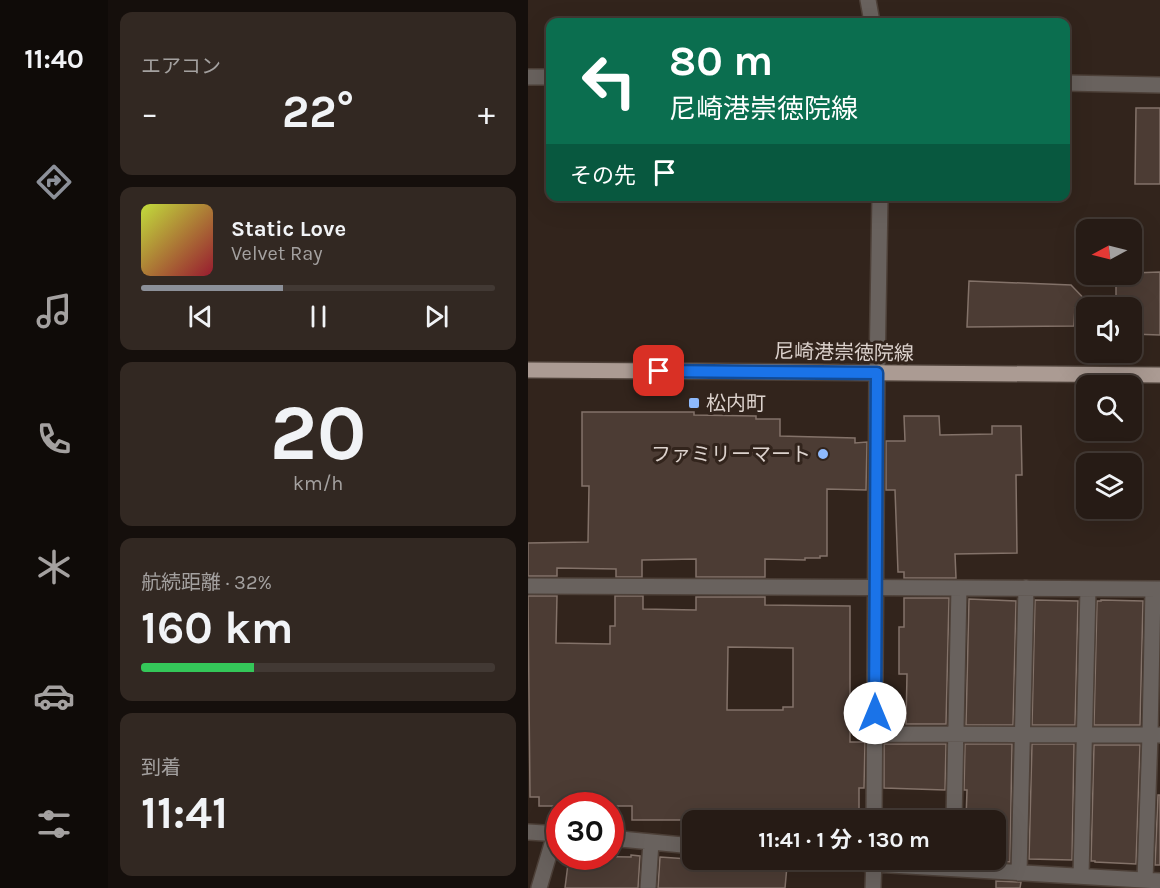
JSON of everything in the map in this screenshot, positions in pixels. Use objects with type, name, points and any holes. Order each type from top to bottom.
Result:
[{"type":"main road","name":"尼崎港崇徳院線","points":[[528,370],[1160,375]]},
{"type":"street","points":[[868,0],[871,18]]},
{"type":"street","points":[[528,77],[546,77]]},
{"type":"street","points":[[1070,83],[1160,85]]},
{"type":"street","points":[[874,810],[880,201]]},
{"type":"street","points":[[528,586],[1157,589],[1153,880],[997,870]]},
{"type":"street","points":[[954,810],[959,588]]},
{"type":"street","points":[[1019,873],[1026,588]]},
{"type":"street","points":[[1081,876],[1088,589]]},
{"type":"street","points":[[875,734],[1155,735]]},
{"type":"street","points":[[528,832],[546,833]]},
{"type":"street","points":[[624,839],[682,845]]},
{"type":"street","points":[[648,888],[651,842]]},
{"type":"street","points":[[539,888],[546,867]]},
{"type":"street","points":[[873,888],[874,870]]},
{"type":"building","points":[[1136,108],[1160,108],[1160,184],[1135,184]]},
{"type":"building","points":[[1160,272],[1160,335],[1142,334],[1142,297],[1116,297],[1116,285],[1142,285],[1142,273]]},
{"type":"building","points":[[969,281],[1071,285],[1082,297],[1076,297],[1074,326],[967,327]]},
{"type":"building","points":[[582,412],[694,412],[694,415],[756,416],[756,419],[780,419],[780,436],[855,438],[855,443],[867,442],[866,490],[827,489],[827,556],[805,558],[805,560],[765,559],[765,577],[696,577],[696,559],[642,560],[642,577],[616,577],[616,569],[557,568],[557,576],[528,576],[528,543],[588,542],[589,486],[582,486]]},
{"type":"building","points":[[904,416],[939,416],[940,435],[992,434],[992,426],[1021,426],[1022,475],[1016,475],[1017,553],[955,554],[956,578],[904,578],[904,572],[898,572],[895,490],[886,490],[886,441],[905,441]]},
{"type":"building","points":[[528,596],[557,596],[556,643],[610,644],[610,626],[615,626],[615,596],[643,596],[643,609],[696,610],[696,597],[765,597],[765,605],[850,606],[850,742],[865,742],[864,788],[859,788],[859,810],[682,810],[682,820],[632,820],[632,806],[624,806],[624,792],[546,792],[546,806],[539,806],[539,797],[530,797]],"holes":[[[728,647],[793,648],[793,707],[783,707],[783,710],[727,710]]]},
{"type":"building","points":[[904,598],[949,598],[946,724],[906,724],[907,674],[899,674],[899,627],[904,627]]},
{"type":"building","points":[[969,599],[1016,601],[1013,725],[966,725]]},
{"type":"building","points":[[1035,600],[1078,601],[1075,725],[1032,725]]},
{"type":"building","points":[[1097,601],[1143,601],[1140,725],[1094,725]]},
{"type":"building","points":[[884,744],[946,744],[945,790],[884,788]]},
{"type":"building","points":[[965,744],[1012,744],[1010,862],[1006,862],[1006,810],[966,810],[967,790],[964,790]]},
{"type":"building","points":[[1032,744],[1074,744],[1072,860],[1029,859]]},
{"type":"building","points":[[1094,745],[1140,745],[1136,864],[1091,861]]},
{"type":"building","points":[[1158,795],[1160,795],[1160,865],[1155,865]]},
{"type":"building","points":[[631,855],[640,856],[638,888],[565,888],[567,870],[624,870],[624,857],[631,857]]},
{"type":"building","points":[[660,857],[682,859],[682,870],[787,870],[785,888],[658,888]]},
{"type":"building","points":[[996,881],[1021,882],[1020,888],[996,888]]},
{"type":"place","name":"松内町","points":[[694,403]]},
{"type":"place","name":"ファミリーマート","points":[[823,454]]},
{"type":"route","points":[[659,371],[877,373],[875,713]]}]
